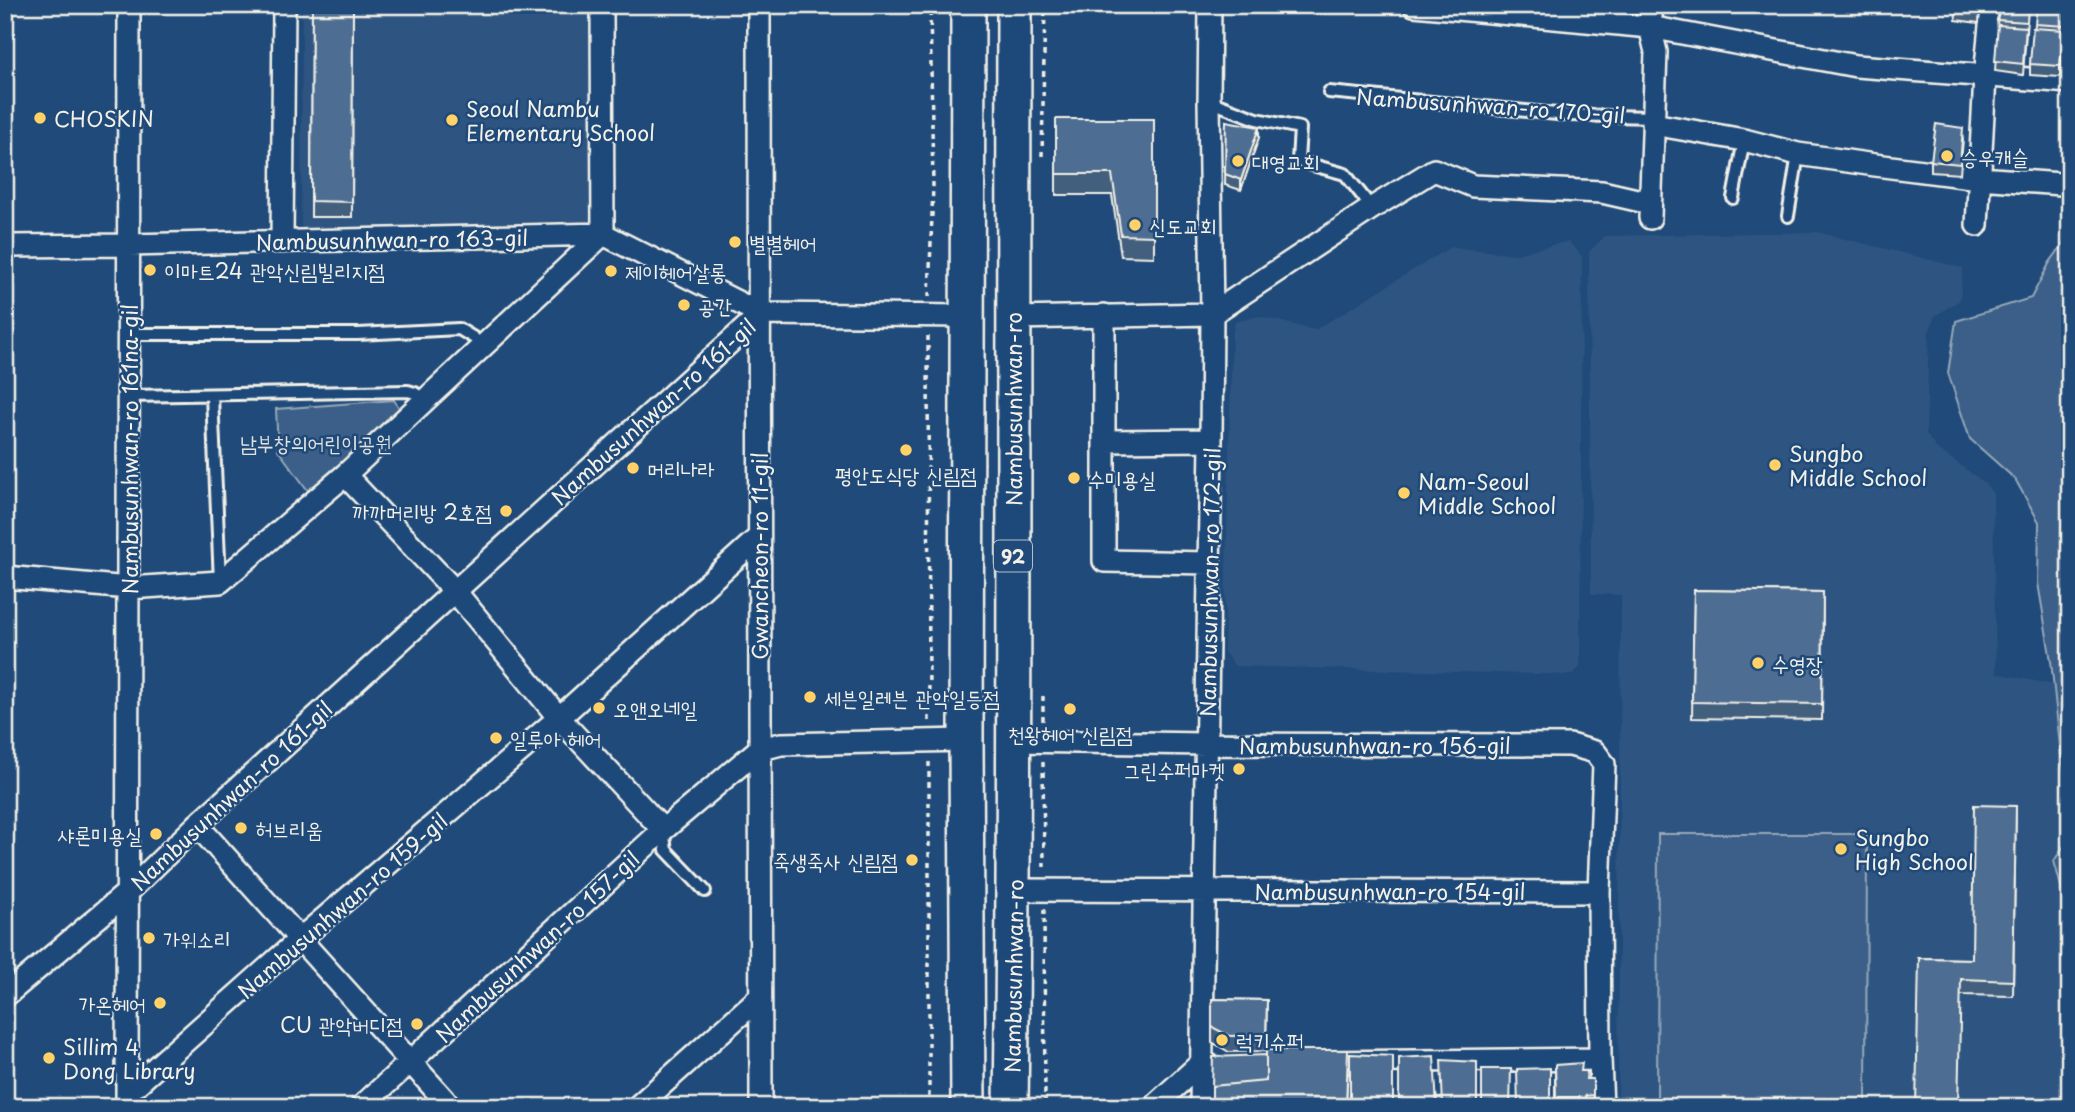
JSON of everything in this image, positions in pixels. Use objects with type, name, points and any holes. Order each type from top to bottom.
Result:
[{"type":"main road","name":"Nambusunhwan-ro","points":[[968,5],[968,1107]]},
{"type":"main road","name":"Nambusunhwan-ro","points":[[1012,1107],[1014,5]]},
{"type":"street","name":"Nambusunhwan-ro 161na-gil","points":[[127,1100],[129,5]]},
{"type":"street","points":[[282,242],[284,5]]},
{"type":"street","points":[[5,577],[129,588],[220,582],[426,402],[603,234],[602,5]]},
{"type":"street","name":"Gwancheon-ro 11-gil","points":[[759,5],[761,314],[758,750],[761,1107]]},
{"type":"street","name":"Nambusunhwan-ro 172-gil","points":[[1201,1107],[1211,440],[1210,5]]},
{"type":"street","points":[[1414,5],[1650,27],[1856,66],[2070,82]]},
{"type":"street","name":"Nambusunhwan-ro 170-gil","points":[[1372,208],[1434,170],[1473,186],[1602,192],[1650,211],[1656,52],[1650,27],[1652,5]]},
{"type":"street","points":[[1977,225],[1992,5]]},
{"type":"street","name":"Nambusunhwan-ro 170-gil","points":[[1654,120],[1798,154],[1979,178],[2061,184]]},
{"type":"street","points":[[1013,318],[1212,314],[1372,208]]},
{"type":"street","name":"Nambusunhwan-ro 163-gil","points":[[5,246],[603,234],[761,314]]},
{"type":"street","name":"Nambusunhwan-ro 161-gil","points":[[5,996],[128,892],[197,825],[454,590],[761,314],[968,316]]},
{"type":"street","points":[[1104,315],[1104,561],[1209,563]]},
{"type":"street","points":[[1104,441],[1211,440]]},
{"type":"street","points":[[345,475],[454,590],[559,718],[663,830]]},
{"type":"street","name":"Nambusunhwan-ro 159-gil","points":[[127,1100],[300,939],[559,718],[760,537]]},
{"type":"street","name":"Nambusunhwan-ro 157-gil","points":[[361,1107],[663,830],[758,750],[781,744],[966,740]]},
{"type":"street","name":"Nambusunhwan-ro 156-gil","points":[[1013,741],[1570,745],[1595,752],[1604,764],[1599,892]]},
{"type":"street","points":[[197,825],[451,1107]]},
{"type":"street","name":"Nambusunhwan-ro 154-gil","points":[[1014,890],[1599,892]]},
{"type":"street","points":[[1599,892],[1602,1107]]},
{"type":"street","points":[[637,1107],[760,997]]},
{"type":"street","points":[[1297,1063],[1600,1059]]},
{"type":"street","points":[[1153,1107],[1200,1064],[1228,1063]]},
{"type":"lane","name":"Nambusunhwan-ro 170-gil","points":[[1329,92],[1567,115],[1654,120]]},
{"type":"lane","points":[[1209,100],[1257,119],[1300,128],[1298,160],[1345,174],[1372,208]]},
{"type":"lane","points":[[1733,198],[1744,140]]},
{"type":"lane","points":[[1788,216],[1798,154]]},
{"type":"lane","points":[[129,334],[358,334],[459,329],[474,338],[483,348]]},
{"type":"lane","points":[[129,396],[408,391],[426,402]]},
{"type":"lane","points":[[212,396],[220,582]]},
{"type":"lane","points":[[663,830],[666,850],[705,891]]},
{"type":"path","points":[[929,1107],[928,316],[933,186],[930,5]]},
{"type":"shaded area","name":"Seoul Nambu Elementary School","points":[[302,5],[602,5],[603,234],[301,241]]},
{"type":"shaded area","points":[[1817,232],[1963,268],[1960,300],[1935,316],[1929,332],[1926,434],[1936,448],[1985,483],[1993,494],[1996,673],[2054,685],[2070,788],[2070,837],[2054,862],[2070,919],[2070,1107],[1618,1107],[1621,595],[1591,594],[1589,252],[1605,236]]},
{"type":"shaded area","name":"Nam-Seoul Middle School","points":[[1568,241],[1582,256],[1580,667],[1572,675],[1235,666],[1224,652],[1232,334],[1235,322],[1258,316],[1315,330],[1451,247],[1516,254]]},
{"type":"green space","points":[[2070,235],[2070,797],[2061,755],[2051,661],[2038,583],[2039,522],[2015,479],[1970,439],[1948,373],[1956,321],[2031,298],[2050,262]]},
{"type":"green space","name":"남부창의어린이공원","points":[[394,400],[401,411],[312,496],[278,450],[276,409]]},
{"type":"green space","points":[[1658,834],[1867,834],[1866,1107],[1657,1107]]},
{"type":"green space","points":[[2070,837],[2070,919],[2054,861]]},
{"type":"building","points":[[312,5],[353,5],[352,202],[311,201]]},
{"type":"building","points":[[1955,5],[1980,5],[1979,12],[1956,9]]},
{"type":"building","points":[[2002,5],[2028,5],[2027,22],[1997,20]]},
{"type":"building","points":[[2037,5],[2066,5],[2065,26],[2035,24]]},
{"type":"building","points":[[1998,25],[2026,27],[2023,64],[1995,61]]},
{"type":"building","points":[[2033,28],[2064,30],[2060,66],[2030,64]]},
{"type":"building","name":"신도교회","points":[[1056,119],[1154,119],[1154,236],[1121,235],[1112,174],[1056,174]]},
{"type":"building","name":"대영교회","points":[[1226,121],[1259,127],[1241,180],[1225,174]]},
{"type":"building","name":"승우캐슬","points":[[1936,124],[1963,128],[1960,164],[1931,161]]},
{"type":"building","name":"수영장","points":[[1694,590],[1823,592],[1822,704],[1692,702]]},
{"type":"building","points":[[1974,805],[2016,806],[2013,981],[1961,979],[1958,1107],[1916,1107],[1919,958],[1972,959]]},
{"type":"building","points":[[1212,999],[1267,1000],[1266,1035],[1229,1036],[1212,1027]]},
{"type":"building","points":[[1266,1050],[1348,1050],[1346,1107],[1212,1107],[1212,1086],[1266,1081]]},
{"type":"building","points":[[1350,1054],[1393,1056],[1393,1107],[1350,1107]]},
{"type":"building","points":[[1266,1055],[1266,1081],[1212,1086],[1213,1057]]},
{"type":"building","points":[[1434,1056],[1437,1107],[1399,1107],[1399,1058]]},
{"type":"building","points":[[1441,1060],[1477,1062],[1477,1107],[1443,1107]]},
{"type":"building","points":[[1582,1063],[1581,1071],[1587,1071],[1586,1079],[1593,1079],[1593,1095],[1585,1096],[1585,1104],[1593,1104],[1593,1107],[1555,1107],[1555,1099],[1580,1097],[1556,1097],[1555,1065]]},
{"type":"building","points":[[1550,1068],[1550,1107],[1518,1107],[1517,1069]]},
{"type":"building","points":[[1482,1069],[1511,1069],[1510,1107],[1482,1107]]},
{"type":"place","name":"CHOSKIN","points":[[40,118]]},
{"type":"place","name":"Seoul Nambu Elementary School","points":[[452,120]]},
{"type":"place","name":"승우캐슬","points":[[1947,156]]},
{"type":"place","name":"대영교회","points":[[1238,161]]},
{"type":"place","name":"신도교회","points":[[1135,225]]},
{"type":"place","name":"별별헤어","points":[[735,242]]},
{"type":"place","name":"이마트24 관악신림빌리지점","points":[[150,270]]},
{"type":"place","name":"제이헤어살롱","points":[[611,271]]},
{"type":"place","name":"공간","points":[[684,305]]},
{"type":"place","name":"평안도식당 신림점","points":[[906,450]]},
{"type":"place","name":"Sungbo Middle School","points":[[1775,465]]},
{"type":"place","name":"머리나라","points":[[633,468]]},
{"type":"place","name":"수미용실","points":[[1074,478]]},
{"type":"place","name":"Nam-Seoul Middle School","points":[[1404,493]]},
{"type":"place","name":"까까머리방 2호점","points":[[506,511]]},
{"type":"place","name":"수영장","points":[[1758,663]]},
{"type":"place","name":"세븐일레븐 관악일등점","points":[[810,697]]},
{"type":"place","name":"오앤오네일","points":[[599,708]]},
{"type":"place","name":"천왕헤어 신림점","points":[[1070,709]]},
{"type":"place","name":"일루아 헤어","points":[[496,738]]},
{"type":"place","name":"그린수퍼마켓","points":[[1239,769]]},
{"type":"place","name":"허브리움","points":[[241,828]]},
{"type":"place","name":"샤론미용실","points":[[156,834]]},
{"type":"place","name":"Sungbo High School","points":[[1841,849]]},
{"type":"place","name":"죽생죽사 신림점","points":[[912,860]]},
{"type":"place","name":"가위소리","points":[[149,938]]},
{"type":"place","name":"가온헤어","points":[[160,1003]]},
{"type":"place","name":"CU 관악버디점","points":[[417,1024]]},
{"type":"place","name":"럭키슈퍼","points":[[1222,1040]]},
{"type":"place","name":"Sillim 4 Dong Library","points":[[49,1058]]}]
